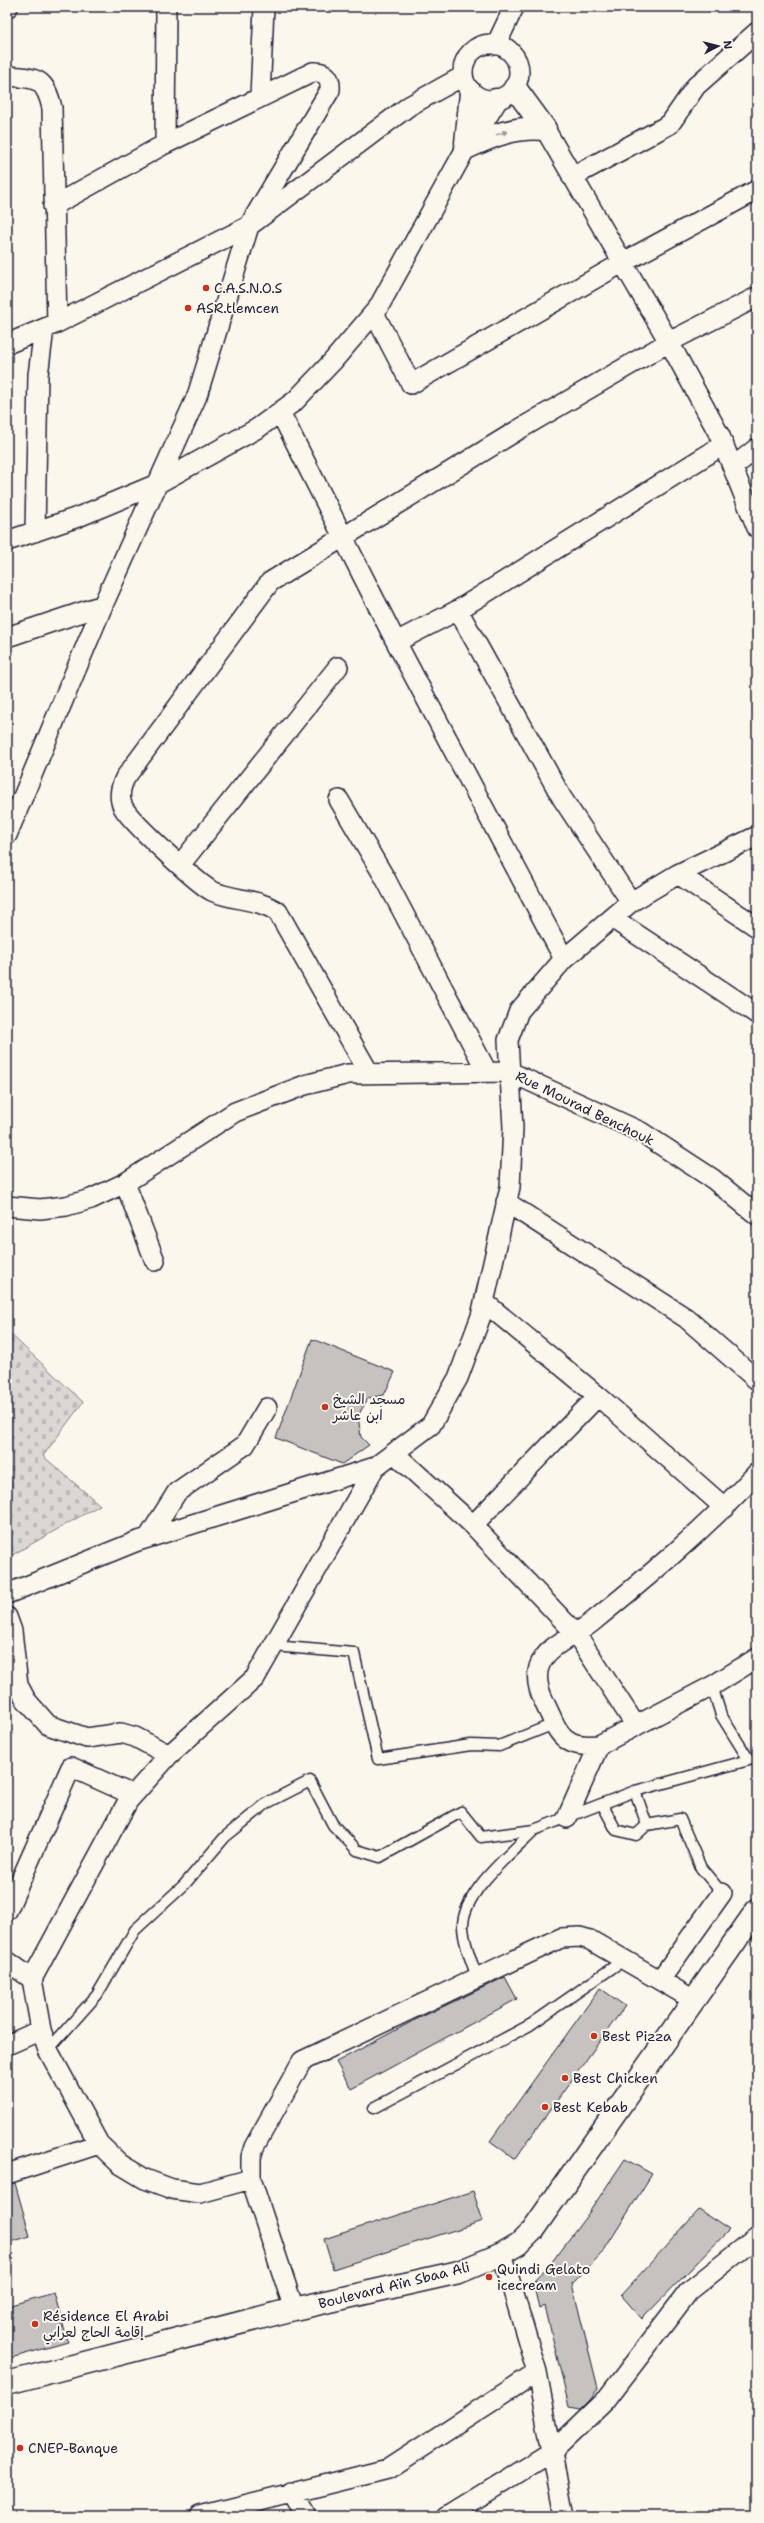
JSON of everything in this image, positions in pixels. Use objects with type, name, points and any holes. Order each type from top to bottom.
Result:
[{"type":"main road","points":[[466,148],[467,85]]},
{"type":"main road","points":[[515,88],[545,129]]},
{"type":"main road","points":[[466,148],[496,100]]},
{"type":"main road","points":[[466,148],[495,135],[516,129],[545,129]]},
{"type":"main road","name":"Boulevard Aïn Sbaa Ali","points":[[7,2383],[294,2309],[459,2272],[502,2254],[519,2244],[532,2231],[757,1910]]},
{"type":"street","points":[[165,144],[166,7]]},
{"type":"street","points":[[260,97],[264,7]]},
{"type":"street","points":[[496,44],[514,7]]},
{"type":"street","points":[[572,177],[670,124],[696,86],[757,32]]},
{"type":"street","points":[[486,44],[496,44],[507,49],[514,56],[519,72],[515,88],[507,96],[496,100],[478,98],[467,85],[464,66],[468,56],[476,48],[486,44]]},
{"type":"street","points":[[7,835],[103,605],[197,396],[249,226],[330,90],[330,82],[327,75],[320,72],[313,72],[260,97],[165,144],[53,206]]},
{"type":"street","points":[[7,76],[33,78],[43,84],[48,93],[52,108],[53,206],[51,326],[38,375],[34,532]]},
{"type":"street","points":[[7,344],[51,326],[249,226],[409,106],[467,85]]},
{"type":"street","points":[[545,129],[669,342],[724,445],[757,528]]},
{"type":"street","points":[[7,541],[157,484],[258,428],[294,401],[327,367],[374,313],[466,148]]},
{"type":"street","points":[[374,313],[411,384],[622,263],[757,190]]},
{"type":"street","points":[[369,1073],[278,912],[260,902],[224,896],[210,890],[180,866],[124,808],[120,790],[125,778],[270,582],[344,539],[518,430],[669,342],[757,297]]},
{"type":"street","points":[[280,412],[396,642],[564,960]]},
{"type":"street","points":[[396,642],[458,610],[724,445]]},
{"type":"street","points":[[733,467],[757,448]]},
{"type":"street","points":[[7,637],[103,605]]},
{"type":"street","points":[[458,610],[562,798],[631,902]]},
{"type":"street","points":[[180,866],[338,667]]},
{"type":"street","points":[[339,800],[385,878],[487,1072]]},
{"type":"street","points":[[7,1594],[148,1538],[375,1467],[431,1424],[458,1378],[484,1302],[510,1187],[513,1128],[508,1048],[512,1025],[519,1011],[564,960],[631,902],[678,874],[757,836]]},
{"type":"street","points":[[678,874],[757,927]]},
{"type":"street","points":[[612,918],[757,1014]]},
{"type":"street","points":[[7,1206],[40,1209],[66,1206],[91,1198],[125,1183],[235,1112],[305,1085],[348,1074],[510,1072]]},
{"type":"street","name":"Rue Mourad Benchouk","points":[[510,1072],[641,1132],[713,1179],[757,1215]]},
{"type":"street","points":[[125,1183],[155,1261]]},
{"type":"street","points":[[506,1202],[686,1318],[757,1380]]},
{"type":"street","points":[[484,1302],[598,1396],[725,1508]]},
{"type":"street","points":[[473,1525],[598,1396]]},
{"type":"street","points":[[148,1538],[177,1492],[245,1445],[268,1408]]},
{"type":"street","points":[[394,1453],[473,1525],[577,1635],[636,1726]]},
{"type":"street","points":[[251,2179],[200,2193],[172,2189],[138,2175],[120,2164],[99,2144],[48,2050],[41,2030],[32,1979],[128,1801],[170,1755],[255,1678],[375,1467]]},
{"type":"street","points":[[757,1473],[725,1508],[662,1566],[577,1635],[549,1651],[540,1667],[538,1686],[554,1724],[567,1740],[579,1747],[599,1745],[712,1686],[757,1658]]},
{"type":"street","points":[[7,1617],[12,1631],[18,1685],[26,1700],[48,1726],[87,1738],[121,1733],[135,1737],[170,1755]]},
{"type":"street","points":[[567,1818],[599,1745]]},
{"type":"street","points":[[7,1911],[71,1767],[133,1795]]},
{"type":"street","points":[[660,1980],[722,1893]]},
{"type":"street","points":[[294,2309],[251,2179],[251,2157],[254,2147],[302,2061],[561,1938],[590,1940],[694,2000]]},
{"type":"street","points":[[7,1961],[32,1979]]},
{"type":"street","points":[[7,2045],[41,2030]]},
{"type":"street","points":[[7,2174],[99,2144]]},
{"type":"street","points":[[448,2516],[552,2452],[605,2400],[689,2290],[757,2238]]},
{"type":"street","points":[[502,2254],[538,2372],[564,2516]]},
{"type":"street","points":[[200,2516],[291,2492],[388,2469],[538,2372]]},
{"type":"street","points":[[291,2492],[306,2516]]},
{"type":"lane","points":[[274,1646],[354,1653],[378,1759],[471,1745],[499,1746],[554,1724]]},
{"type":"lane","points":[[48,2050],[97,1995],[135,1930],[184,1885],[225,1837],[268,1803],[310,1781],[333,1825],[357,1850],[380,1857],[461,1812],[481,1837],[534,1830],[635,1791],[749,1760],[721,1715],[712,1686]]},
{"type":"lane","points":[[635,1791],[647,1825]]},
{"type":"lane","points":[[602,1804],[616,1830],[636,1835],[647,1825],[680,1819],[701,1868],[722,1893]]},
{"type":"lane","points":[[477,1977],[467,1950],[463,1926],[467,1908],[481,1885],[534,1830]]},
{"type":"lane","points":[[374,2108],[530,2024],[624,1959]]},
{"type":"green space","points":[[7,1331],[83,1402],[43,1456],[100,1505],[7,1558]]},
{"type":"building","name":"مسجد الشيخ ابن عاشر","points":[[312,1339],[395,1372],[384,1395],[368,1398],[358,1416],[361,1437],[369,1445],[342,1464],[276,1438]]},
{"type":"building","points":[[505,1977],[517,1999],[351,2089],[336,2062],[413,2021]]},
{"type":"building","points":[[600,1988],[625,2006],[515,2159],[490,2141]]},
{"type":"building","points":[[625,2159],[652,2174],[603,2252],[572,2284],[598,2388],[591,2399],[581,2409],[569,2407],[545,2306],[539,2309],[533,2282],[551,2263],[588,2214]]},
{"type":"building","points":[[15,2183],[30,2236],[7,2243],[7,2185]]},
{"type":"building","points":[[473,2191],[483,2221],[333,2269],[324,2239]]},
{"type":"building","points":[[699,2210],[729,2230],[642,2319],[621,2295]]},
{"type":"building","name":"Résidence El Arabi إقامة الحاج لعرابي","points":[[54,2293],[68,2342],[7,2359],[7,2306]]},
{"type":"place","name":"C.A.S.N.O.S","points":[[206,288]]},
{"type":"place","name":"ASR.tlemcen","points":[[188,308]]},
{"type":"place","name":"مسجد الشيخ ابن عاشر","points":[[325,1407]]},
{"type":"place","name":"Best Pizza","points":[[594,2036]]},
{"type":"place","name":"Best Chicken","points":[[565,2078]]},
{"type":"place","name":"Best Kebab","points":[[545,2107]]},
{"type":"place","name":"Quindi Gelato icecream","points":[[489,2277]]},
{"type":"place","name":"Résidence El Arabi إقامة الحاج لعرابي","points":[[35,2324]]},
{"type":"place","name":"CNEP-Banque","points":[[20,2448]]}]
